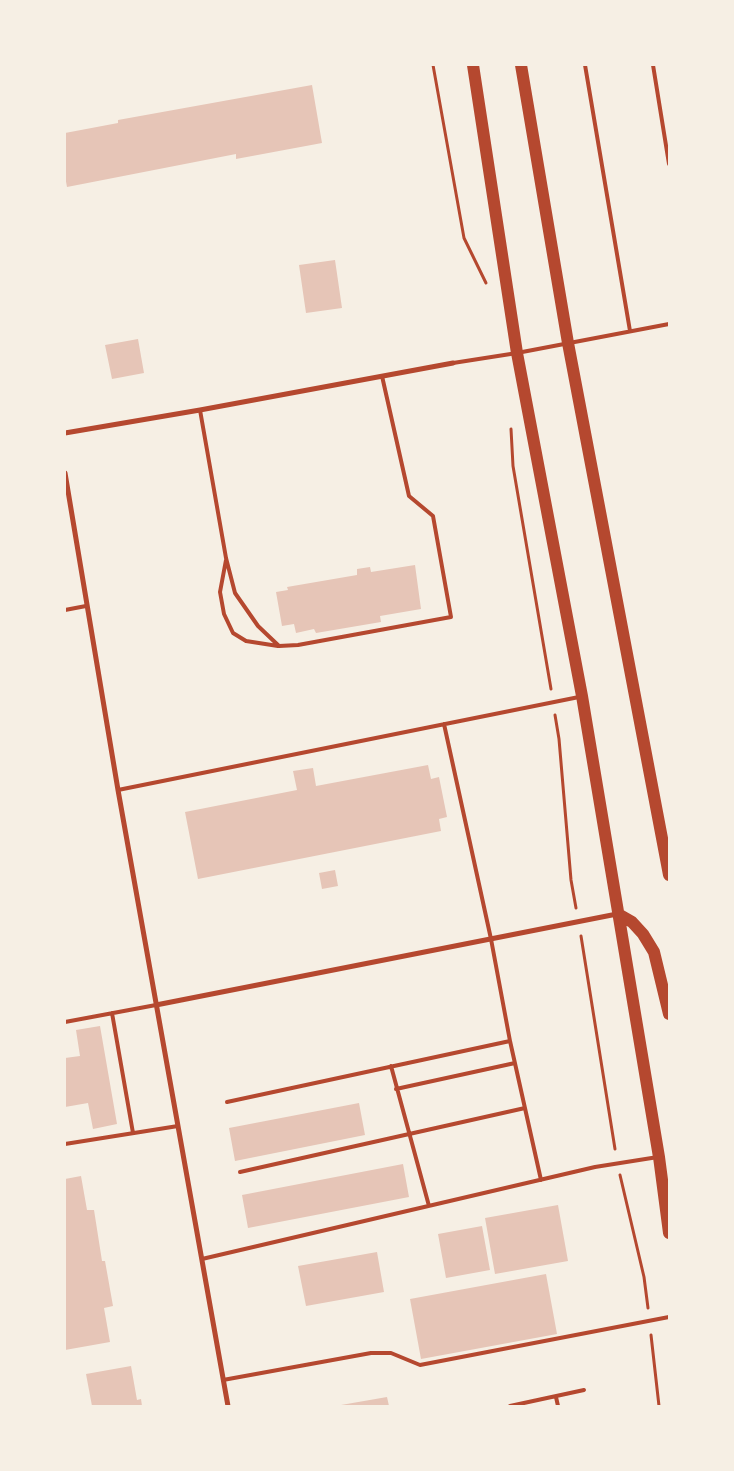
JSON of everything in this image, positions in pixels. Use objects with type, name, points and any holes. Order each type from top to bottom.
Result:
[{"type":"main road","points":[[473,65],[517,353],[582,696],[659,1157],[669,1233]]},
{"type":"main road","points":[[521,65],[568,343],[669,875]]},
{"type":"main road","points":[[618,914],[632,922],[643,934],[654,952],[669,1014]]},
{"type":"street","points":[[65,433],[454,363]]},
{"type":"street","points":[[65,473],[118,790],[228,1406]]},
{"type":"street","points":[[156,1005],[618,914]]},
{"type":"lane","points":[[585,65],[630,331]]},
{"type":"lane","points":[[653,65],[669,164]]},
{"type":"lane","points":[[454,363],[669,324]]},
{"type":"lane","points":[[226,558],[220,592],[224,614],[233,633],[246,641],[278,646],[298,645],[451,617],[433,516],[409,496],[382,376]]},
{"type":"lane","points":[[200,410],[226,558],[235,593],[258,626],[278,646]]},
{"type":"lane","points":[[65,610],[86,606]]},
{"type":"lane","points":[[118,790],[582,696]]},
{"type":"lane","points":[[444,724],[541,1180]]},
{"type":"lane","points":[[65,1022],[156,1005]]},
{"type":"lane","points":[[112,1013],[133,1133]]},
{"type":"lane","points":[[227,1102],[510,1041]]},
{"type":"lane","points":[[396,1089],[515,1063]]},
{"type":"lane","points":[[391,1066],[429,1206]]},
{"type":"lane","points":[[240,1172],[525,1108]]},
{"type":"lane","points":[[65,1144],[178,1126]]},
{"type":"lane","points":[[202,1259],[595,1167],[659,1157]]},
{"type":"lane","points":[[223,1380],[371,1352],[391,1353],[420,1365],[669,1317]]},
{"type":"lane","points":[[510,1406],[584,1390]]},
{"type":"lane","points":[[556,1397],[558,1406]]},
{"type":"path","points":[[433,65],[464,238],[487,284]]},
{"type":"building","points":[[312,85],[322,143],[236,159],[236,154],[67,187],[65,176],[65,133],[118,123],[118,120]]},
{"type":"building","points":[[335,260],[342,308],[306,313],[299,265]]},
{"type":"building","points":[[138,339],[144,373],[112,379],[105,345]]},
{"type":"building","points":[[415,565],[421,609],[380,616],[381,622],[316,633],[314,629],[296,633],[294,624],[282,626],[276,592],[288,590],[287,587],[357,575],[357,569],[370,567],[371,572]]},
{"type":"building","points":[[428,765],[431,779],[439,777],[447,817],[439,819],[441,831],[198,879],[185,812],[297,790],[293,771],[313,768],[316,786]]},
{"type":"building","points":[[335,870],[338,886],[322,889],[319,873]]},
{"type":"building","points":[[100,1026],[117,1124],[93,1129],[88,1103],[65,1107],[65,1058],[80,1056],[76,1030]]},
{"type":"building","points":[[359,1103],[365,1135],[235,1161],[229,1128]]},
{"type":"building","points":[[403,1164],[409,1197],[248,1228],[242,1195]]},
{"type":"building","points":[[81,1176],[87,1210],[94,1210],[102,1261],[105,1261],[113,1306],[104,1308],[110,1342],[65,1350],[65,1179]]},
{"type":"building","points":[[558,1205],[568,1261],[495,1274],[485,1218]]},
{"type":"building","points":[[482,1226],[490,1270],[446,1278],[438,1234]]},
{"type":"building","points":[[377,1252],[384,1292],[306,1306],[298,1266]]},
{"type":"building","points":[[546,1274],[557,1334],[421,1359],[410,1299]]},
{"type":"building","points":[[131,1366],[137,1400],[141,1399],[142,1406],[92,1406],[86,1374]]},
{"type":"building","points":[[387,1397],[389,1406],[341,1406],[341,1405]]}]
